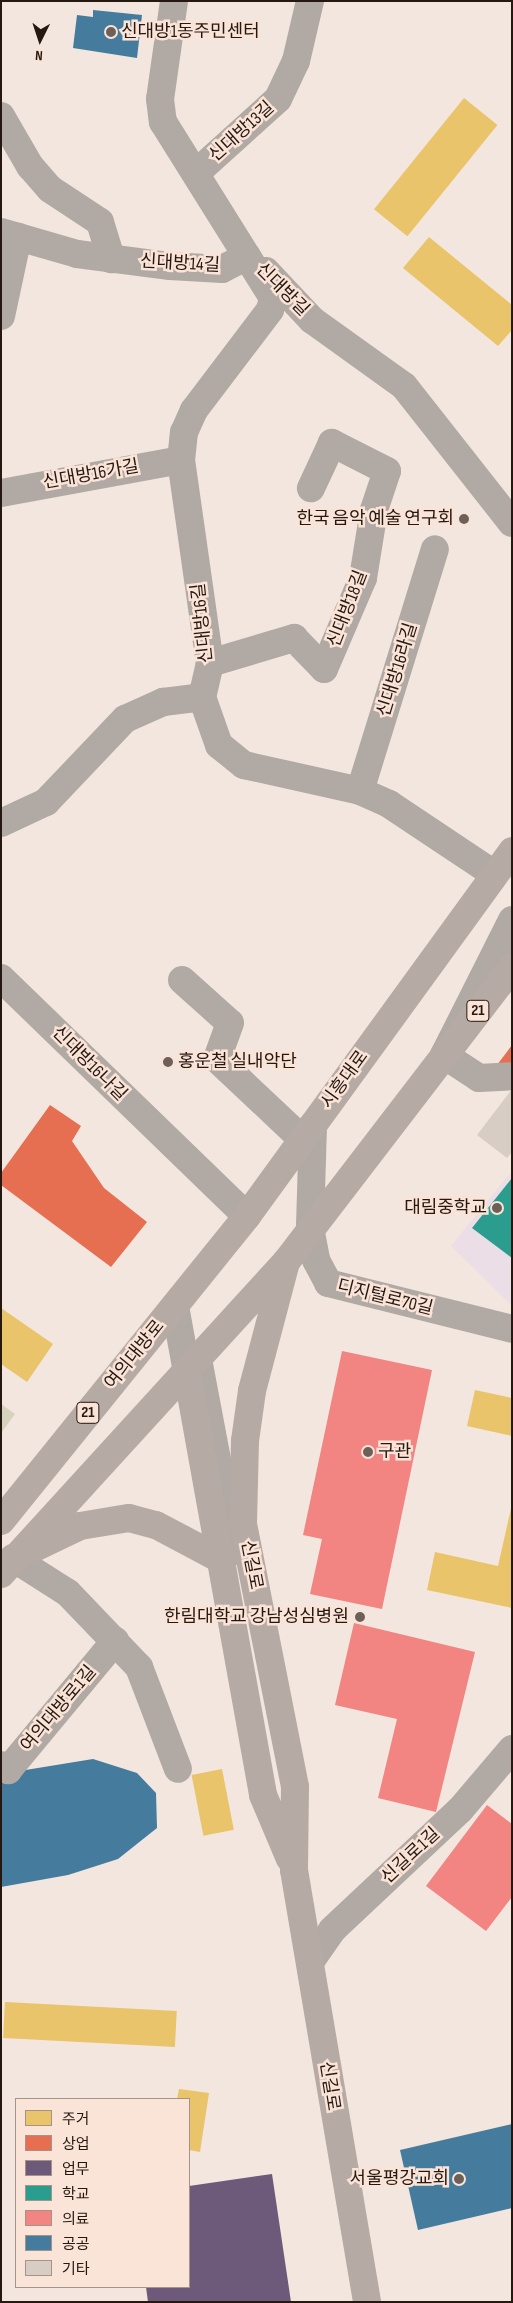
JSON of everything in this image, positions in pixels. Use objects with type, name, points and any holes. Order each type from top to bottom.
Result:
[{"type":"main road","name":"시흥대로","points":[[175,1306],[247,1216],[512,850]]},
{"type":"main road","name":"21","points":[[193,1366],[286,1262],[310,1228],[512,967]]},
{"type":"main road","name":"신길로","points":[[286,1262],[258,1362],[245,1440],[243,1524],[295,1787],[294,1870],[367,2302]]},
{"type":"main road","name":"여의대방로","points":[[1,1520],[175,1306]]},
{"type":"main road","name":"신길로","points":[[193,1366],[222,1560],[263,1795],[294,1870]]},
{"type":"main road","points":[[7,1566],[128,1430],[193,1366]]},
{"type":"main road","points":[[7,1566],[80,1526],[130,1518],[156,1525],[222,1560]]},
{"type":"street","name":"신대방길","points":[[174,1],[160,99],[162,115],[247,256],[312,320],[404,386],[512,523]]},
{"type":"street","name":"신대방13길","points":[[196,174],[278,99],[296,61],[310,1]]},
{"type":"street","points":[[1,116],[30,166],[50,189],[100,222],[110,259]]},
{"type":"street","name":"신대방14길","points":[[1,316],[10,234],[110,259],[222,269],[247,256]]},
{"type":"street","name":"신대방16길","points":[[202,697],[210,663],[181,460],[184,432],[194,410],[270,310],[273,298],[247,256]]},
{"type":"street","name":"신대방18길","points":[[210,663],[294,638],[324,669],[363,578],[374,510],[387,471],[332,443],[311,488]]},
{"type":"street","name":"신대방16가길","points":[[1,493],[181,460]]},
{"type":"street","name":"신대방16라길","points":[[360,791],[435,549]]},
{"type":"street","points":[[1,823],[46,802],[125,718],[164,702],[202,697],[219,745],[244,765],[360,791],[389,804],[494,874]]},
{"type":"street","points":[[512,920],[444,1056],[479,1078],[512,1076]]},
{"type":"street","name":"신대방16나길","points":[[1,978],[177,1151],[247,1216]]},
{"type":"street","points":[[182,980],[230,1023],[217,1059],[307,1132]]},
{"type":"street","name":"디지털로70길","points":[[307,1132],[310,1228],[316,1260],[328,1283],[512,1330]]},
{"type":"street","name":"신길로","points":[[175,1306],[193,1366]]},
{"type":"street","points":[[193,1366],[229,1523],[250,1562]]},
{"type":"street","points":[[7,1566],[68,1593],[139,1667],[178,1770]]},
{"type":"street","name":"여의대방로1길","points":[[1,1765],[8,1770],[115,1641]]},
{"type":"street","name":"신길로1길","points":[[310,1962],[332,1930],[460,1810],[512,1749]]},
{"type":"shaded area","name":"대림중학교","points":[[512,1171],[512,1306],[451,1246]]},
{"type":"shaded area","points":[[1,1404],[15,1414],[1,1433]]},
{"type":"building: 주거","points":[[464,98],[497,125],[407,236],[374,209]]},
{"type":"building: 주거","points":[[429,237],[512,305],[512,330],[498,346],[403,268]]},
{"type":"building: 주거","points":[[1,1308],[53,1344],[27,1382],[1,1364]]},
{"type":"building: 주거","points":[[475,1390],[512,1398],[512,1436],[467,1426]]},
{"type":"building: 주거","points":[[512,1504],[512,1608],[427,1590],[435,1552],[498,1566]]},
{"type":"building: 주거","points":[[222,1769],[234,1830],[203,1836],[192,1775]]},
{"type":"building: 주거","points":[[5,2002],[177,2011],[175,2047],[3,2038]]},
{"type":"building: 주거","points":[[179,2089],[209,2093],[200,2152],[190,2150],[190,2098],[177,2098]]},
{"type":"building: 상업","points":[[512,1045],[512,1064],[497,1065]]},
{"type":"building: 상업","points":[[50,1105],[81,1126],[72,1141],[104,1188],[147,1222],[111,1267],[1,1185],[1,1173]]},
{"type":"building: 업무","points":[[272,2174],[291,2302],[148,2302],[146,2288],[190,2288],[190,2186]]},
{"type":"building: 학교","points":[[512,1178],[512,1258],[472,1228]]},
{"type":"building: 의료","name":"구관","points":[[342,1351],[432,1370],[382,1609],[310,1594],[322,1539],[303,1535]]},
{"type":"building: 의료","points":[[354,1623],[475,1652],[436,1812],[378,1798],[397,1719],[335,1705]]},
{"type":"building: 의료","points":[[487,1805],[512,1824],[512,1897],[486,1931],[426,1886]]},
{"type":"building: 공공","points":[[93,10],[142,15],[137,58],[73,48],[77,15],[93,17]]},
{"type":"building: 공공","points":[[93,1759],[137,1773],[156,1793],[157,1828],[118,1859],[68,1875],[1,1887],[1,1774]]},
{"type":"building: 공공","name":"서울평강교회","points":[[512,2124],[512,2208],[418,2230],[400,2150]]},
{"type":"building: 기타","points":[[512,1089],[512,1152],[507,1158],[477,1135]]},
{"type":"place","name":"신대방1동주민센터","points":[[111,32]]},
{"type":"place","name":"한국 음악 예술 연구회","points":[[464,519]]},
{"type":"place","name":"홍운철 실내악단","points":[[168,1062]]},
{"type":"place","name":"대림중학교","points":[[497,1208]]},
{"type":"place","name":"구관","points":[[368,1452]]},
{"type":"place","name":"한림대학교 강남성심병원","points":[[360,1617]]},
{"type":"place","name":"서울평강교회","points":[[459,2179]]}]
